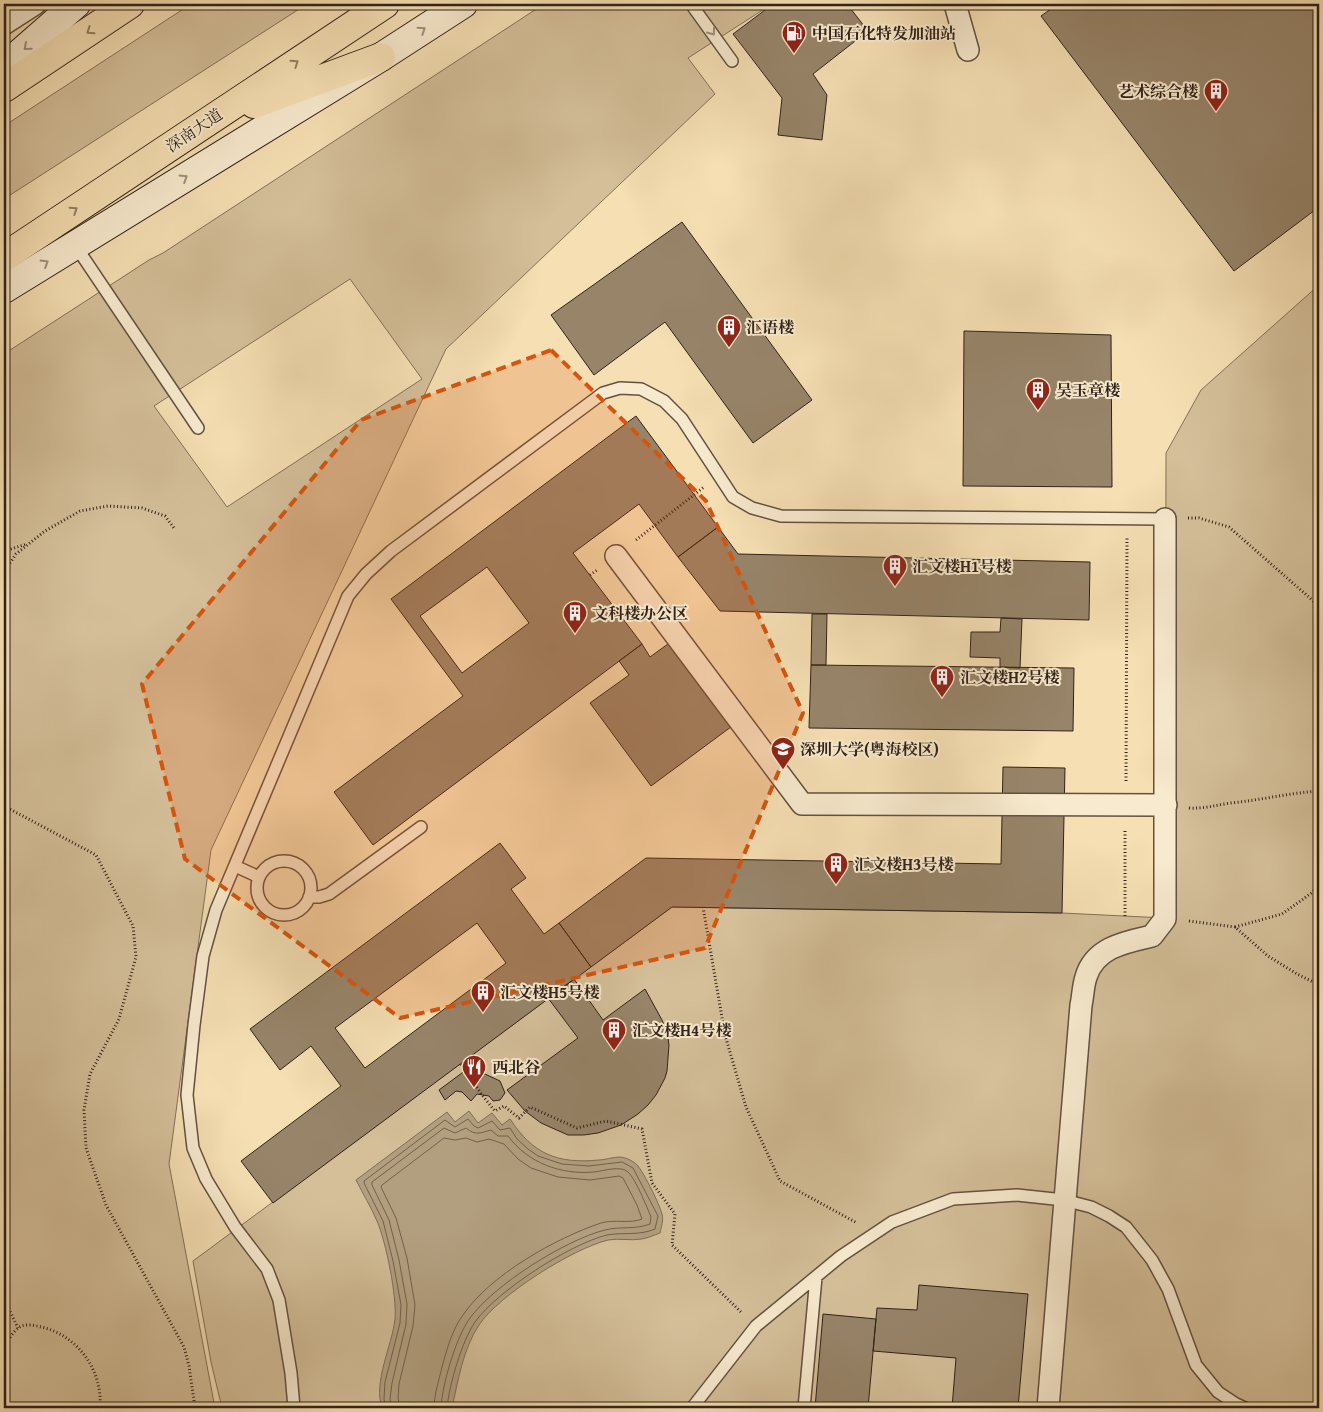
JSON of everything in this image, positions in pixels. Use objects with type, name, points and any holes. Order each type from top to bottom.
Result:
[{"type":"main road","points":[[4,67],[76,4]]},
{"type":"main road","points":[[4,88],[130,4]]},
{"type":"main road","name":"深南大道","points":[[4,256],[385,4]]},
{"type":"main road","points":[[4,289],[381,57],[462,4]]},
{"type":"main road","points":[[211,120],[381,57]]},
{"type":"street","points":[[4,24],[35,4]]},
{"type":"street","points":[[955,4],[968,50]]},
{"type":"street","points":[[1048,1408],[1081,1005],[1086,976],[1096,958],[1108,949],[1125,942],[1152,936],[1165,918],[1165,519]]},
{"type":"street","points":[[616,556],[802,804],[1166,805]]},
{"type":"lane","points":[[691,4],[732,61]]},
{"type":"lane","points":[[75,245],[198,428]]},
{"type":"lane","points":[[294,1408],[291,1373],[279,1300],[267,1269],[235,1227],[206,1179],[194,1148],[187,1095],[203,956],[216,910],[348,596],[366,574],[391,551],[602,393],[620,388],[641,389],[664,401],[682,419],[734,497],[752,508],[781,516],[1165,519]]},
{"type":"lane","points":[[310,897],[329,894],[421,827]]},
{"type":"lane","points":[[280,861],[290,861],[305,871],[310,879],[310,897],[306,905],[299,911],[282,916],[274,914],[260,902],[257,894],[259,877],[264,869],[272,864],[280,861]]},
{"type":"lane","points":[[235,866],[259,877]]},
{"type":"lane","points":[[692,1408],[756,1326],[841,1256],[875,1233],[892,1222],[953,1199],[1017,1195],[1064,1200],[1091,1207],[1126,1227],[1140,1242],[1168,1289],[1196,1365],[1218,1392],[1246,1408]]},
{"type":"lane","points":[[804,1408],[816,1277]]},
{"type":"path","points":[[590,575],[720,475]]},
{"type":"path","points":[[4,572],[16,554],[45,532],[80,511],[108,506],[142,508],[166,516],[174,528]]},
{"type":"path","points":[[1125,942],[1127,518]]},
{"type":"path","points":[[1165,519],[1200,518],[1230,527],[1319,606]]},
{"type":"path","points":[[4,551],[30,543]]},
{"type":"path","points":[[1166,805],[1202,809],[1257,801],[1286,794],[1319,791]]},
{"type":"path","points":[[4,806],[96,854],[133,926],[136,957],[119,1019],[90,1074],[84,1110],[86,1148],[106,1205],[184,1347],[189,1366],[195,1408]]},
{"type":"path","points":[[1165,918],[1235,927],[1282,914],[1313,892],[1319,885]]},
{"type":"path","points":[[703,907],[725,1036],[746,1107],[780,1181],[875,1233]]},
{"type":"path","points":[[1235,927],[1268,956],[1319,985]]},
{"type":"path","points":[[461,1064],[495,1111],[504,1106],[519,1118],[530,1107],[577,1128],[606,1121],[642,1129],[652,1183],[675,1214],[672,1245],[756,1326]]},
{"type":"path","points":[[4,1299],[18,1328]]},
{"type":"path","points":[[4,1346],[18,1328],[28,1324],[56,1331],[70,1339],[80,1348],[94,1372],[101,1399],[100,1408]]},
{"type":"highlighted area","points":[[551,350],[706,501],[803,713],[705,948],[400,1018],[185,859],[142,684],[361,420]]},
{"type":"shaded area","points":[[191,4],[307,4],[4,199],[4,126]]},
{"type":"shaded area","points":[[544,4],[772,4],[688,58],[715,94],[446,349],[211,850],[169,1164],[215,1408],[4,1408],[4,354],[149,260],[163,253]],"holes":[[[350,279],[422,379],[227,507],[154,406]]]},
{"type":"shaded area","points":[[1319,285],[1319,1408],[222,1408],[211,1362],[193,1261],[672,907],[1062,913],[1165,918],[1166,453],[1201,390]]},
{"type":"water","points":[[469,1111],[478,1123],[492,1113],[502,1125],[510,1119],[528,1141],[547,1154],[558,1158],[584,1161],[622,1157],[632,1161],[638,1166],[644,1176],[662,1214],[663,1219],[660,1233],[642,1239],[612,1239],[593,1245],[557,1263],[519,1287],[503,1300],[489,1313],[473,1334],[462,1365],[452,1408],[382,1408],[380,1398],[381,1376],[395,1319],[394,1297],[384,1242],[377,1221],[356,1180],[447,1112],[455,1122]]},
{"type":"building","name":"中国石化特发加油站","points":[[773,4],[847,4],[868,31],[813,74],[827,95],[822,140],[778,135],[782,98],[733,34]]},
{"type":"building","name":"艺术综合楼","points":[[1058,4],[1319,4],[1319,207],[1234,271],[1041,16]]},
{"type":"building","name":"汇语楼","points":[[682,222],[812,400],[753,443],[665,322],[594,375],[551,315]]},
{"type":"building","name":"吴玉章楼","points":[[964,331],[1111,335],[1112,487],[963,486]]},
{"type":"building","name":"文科楼办公区","points":[[636,416],[718,527],[678,557],[639,504],[573,553],[642,644],[373,845],[334,792],[463,696],[391,599]],"holes":[[[487,567],[529,623],[462,673],[420,616]]]},
{"type":"building","name":"汇文楼H1号楼","points":[[718,527],[738,554],[1090,562],[1089,620],[720,611],[678,557]]},
{"type":"building","points":[[812,614],[827,614],[826,665],[811,665]]},
{"type":"building","points":[[1001,618],[1022,619],[1020,668],[1000,667],[1000,658],[970,657],[971,632],[1000,632]]},
{"type":"building","points":[[672,641],[735,724],[651,786],[590,703],[629,675],[619,661],[642,644],[650,657]]},
{"type":"building","name":"汇文楼H2号楼","points":[[811,665],[1074,668],[1073,731],[809,728]]},
{"type":"building","name":"汇文楼H3号楼","points":[[1003,767],[1065,768],[1062,913],[672,907],[591,967],[559,923],[646,858],[1001,864]]},
{"type":"building","name":"汇文楼H5号楼","points":[[500,843],[526,878],[511,889],[544,934],[559,923],[591,967],[273,1203],[241,1161],[341,1086],[311,1046],[280,1070],[250,1029]],"holes":[[[477,923],[506,963],[365,1068],[335,1028]]]},
{"type":"building","name":"汇文楼H4号楼","points":[[574,979],[603,1020],[645,989],[662,1020],[667,1032],[669,1045],[665,1078],[648,1105],[621,1125],[598,1133],[584,1135],[568,1135],[541,1123],[525,1111],[507,1090],[578,1038],[548,998]]},
{"type":"building","points":[[470,1067],[500,1081],[505,1093],[500,1100],[493,1101],[489,1096],[477,1094],[471,1101],[462,1092],[456,1091],[445,1100],[439,1090]]},
{"type":"building","points":[[919,1285],[1028,1294],[1018,1408],[952,1408],[956,1358],[873,1351],[877,1308],[917,1310]]},
{"type":"building","points":[[823,1314],[876,1319],[868,1408],[815,1408]]},
{"type":"place","name":"中国石化特发加油站","points":[[794,54]]},
{"type":"place","name":"艺术综合楼","points":[[1216,112]]},
{"type":"place","name":"汇语楼","points":[[729,348]]},
{"type":"place","name":"吴玉章楼","points":[[1038,411]]},
{"type":"place","name":"汇文楼H1号楼","points":[[895,587]]},
{"type":"place","name":"文科楼办公区","points":[[575,634]]},
{"type":"place","name":"汇文楼H2号楼","points":[[942,698]]},
{"type":"place","name":"深圳大学(粤海校区)","points":[[783,770]]},
{"type":"place","name":"汇文楼H3号楼","points":[[836,885]]},
{"type":"place","name":"汇文楼H5号楼","points":[[483,1013]]},
{"type":"place","name":"汇文楼H4号楼","points":[[614,1051]]},
{"type":"place","name":"西北谷","points":[[474,1088]]}]
